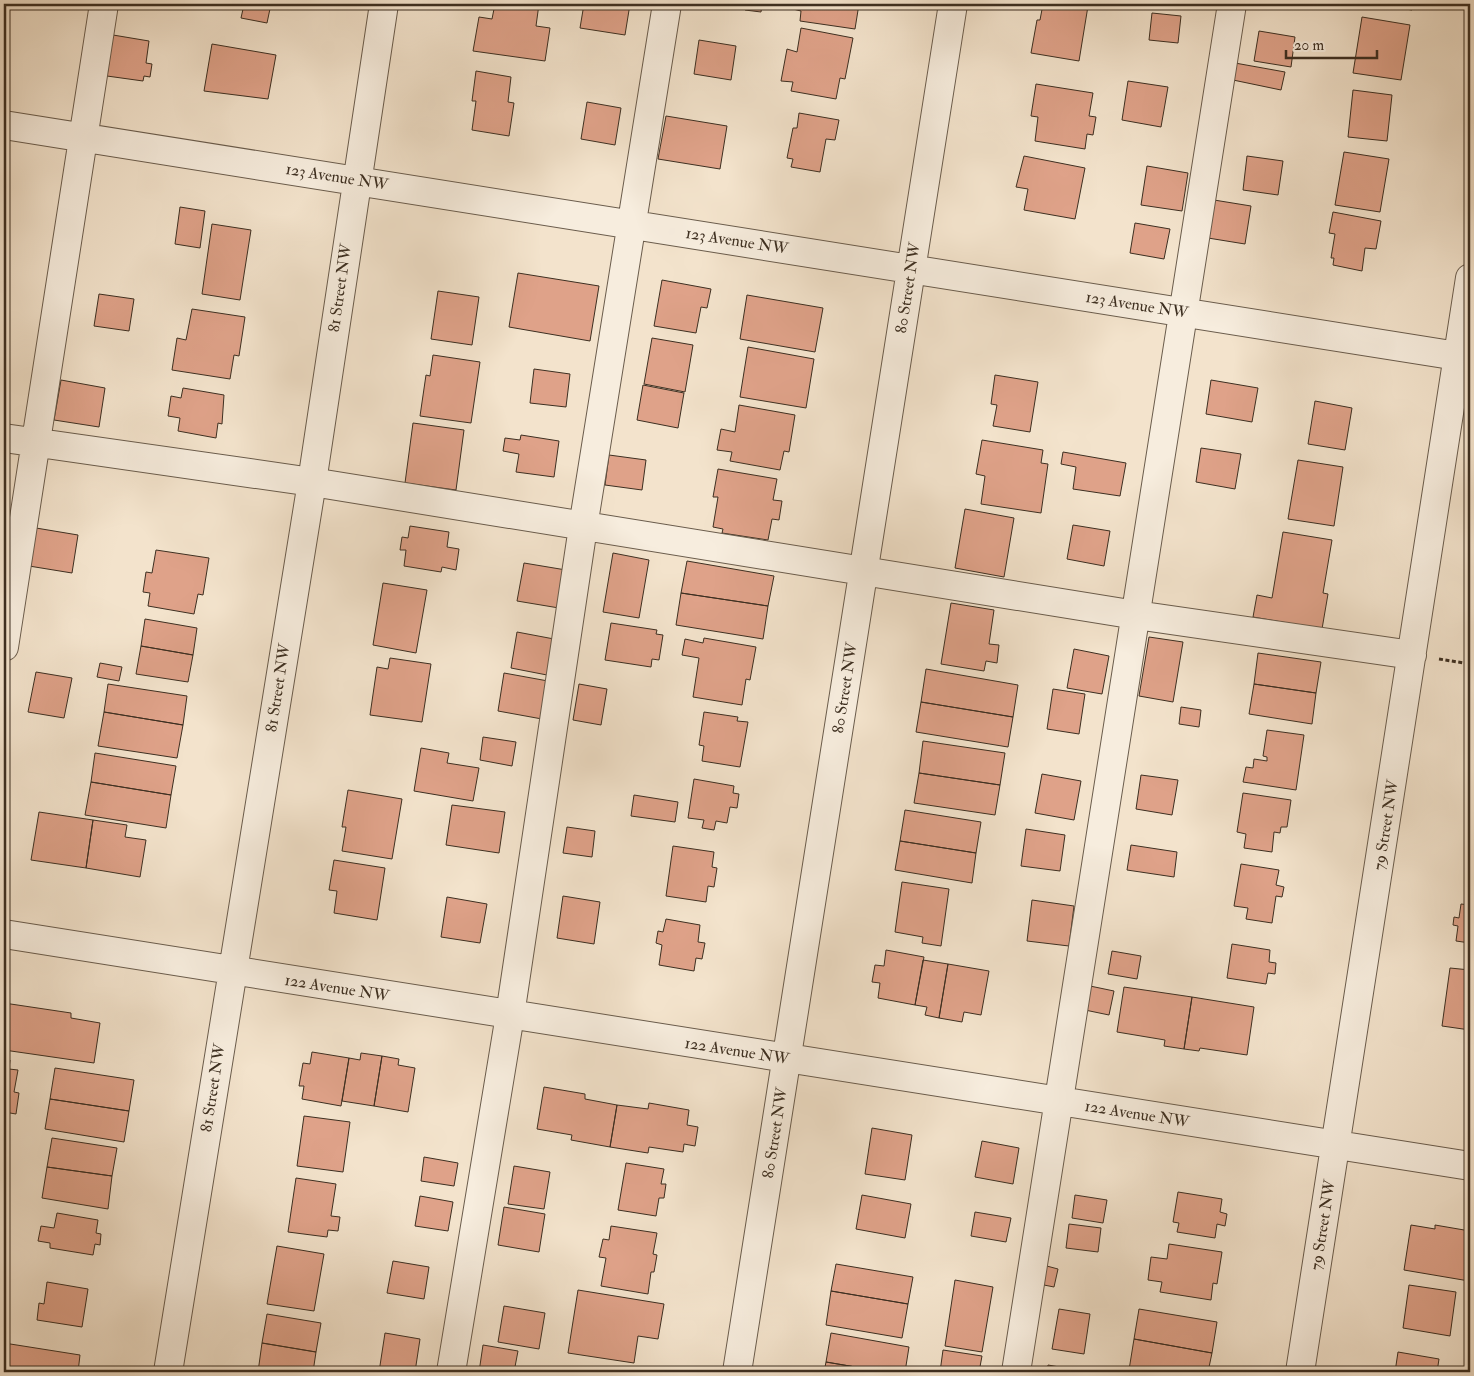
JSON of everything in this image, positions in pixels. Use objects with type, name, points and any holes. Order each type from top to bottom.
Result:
[{"type":"street","points":[[4,647],[104,4]]},
{"type":"street","name":"81 Street NW","points":[[168,1372],[231,971],[312,482],[384,4]]},
{"type":"street","points":[[450,1372],[510,1015],[583,527],[667,4]]},
{"type":"street","name":"80 Street NW","points":[[737,1372],[953,4]]},
{"type":"street","points":[[1016,1372],[1232,4]]},
{"type":"street","name":"123 Avenue NW","points":[[4,125],[1464,357]]},
{"type":"street","name":"79 Street NW","points":[[1300,1372],[1412,655],[1464,357],[1470,278]]},
{"type":"street","points":[[4,438],[312,482],[1136,615],[1412,655]]},
{"type":"street","name":"122 Avenue NW","points":[[4,934],[1470,1166]]},
{"type":"building","points":[[4,4],[10,4],[4,43]]},
{"type":"building","points":[[237,4],[271,4],[267,23],[241,18],[243,9],[236,8]]},
{"type":"building","points":[[495,4],[539,4],[536,26],[550,28],[545,61],[473,51],[479,17],[492,19]]},
{"type":"building","points":[[584,4],[630,4],[625,35],[580,28]]},
{"type":"building","points":[[745,4],[762,4],[761,12],[745,10]]},
{"type":"building","points":[[794,4],[859,4],[855,29],[800,21],[801,11],[793,9]]},
{"type":"building","points":[[1043,4],[1088,6],[1079,61],[1031,53],[1037,20],[1040,20]]},
{"type":"building","points":[[1373,4],[1413,4],[1412,10]]},
{"type":"building","points":[[1152,13],[1181,16],[1178,43],[1149,40]]},
{"type":"building","points":[[1362,17],[1410,25],[1401,80],[1353,73]]},
{"type":"building","points":[[801,28],[853,38],[845,79],[840,78],[836,99],[791,91],[793,82],[781,81],[787,49],[797,52]]},
{"type":"building","points":[[1259,31],[1295,37],[1291,67],[1254,61]]},
{"type":"building","points":[[113,35],[149,41],[146,63],[152,64],[150,77],[144,76],[143,81],[107,76]]},
{"type":"building","points":[[699,40],[736,46],[731,80],[694,74]]},
{"type":"building","points":[[212,44],[276,55],[268,99],[204,91]]},
{"type":"building","points":[[1235,63],[1285,72],[1281,90],[1233,80]]},
{"type":"building","points":[[476,71],[511,77],[508,102],[514,103],[509,136],[472,130],[476,101],[472,101]]},
{"type":"building","points":[[1128,81],[1168,87],[1161,127],[1122,120]]},
{"type":"building","points":[[1036,84],[1093,93],[1089,116],[1096,117],[1093,135],[1087,134],[1085,149],[1035,141],[1038,117],[1031,116]]},
{"type":"building","points":[[1353,90],[1392,95],[1387,141],[1348,137]]},
{"type":"building","points":[[587,102],[621,108],[615,145],[581,139]]},
{"type":"building","points":[[799,113],[839,120],[835,140],[826,139],[820,172],[791,167],[793,159],[787,158],[793,128],[797,128]]},
{"type":"building","points":[[666,116],[727,126],[720,169],[658,159]]},
{"type":"building","points":[[1344,152],[1389,159],[1380,212],[1335,205]]},
{"type":"building","points":[[1024,156],[1085,168],[1075,219],[1024,210],[1028,189],[1016,187]]},
{"type":"building","points":[[1247,156],[1283,161],[1278,195],[1243,190]]},
{"type":"building","points":[[1147,166],[1188,173],[1182,211],[1141,205]]},
{"type":"building","points":[[1214,200],[1251,206],[1245,244],[1208,238]]},
{"type":"building","points":[[180,207],[205,211],[200,248],[175,244]]},
{"type":"building","points":[[1333,212],[1381,221],[1376,249],[1365,248],[1362,271],[1333,265],[1334,258],[1331,258],[1335,234],[1329,233]]},
{"type":"building","points":[[1135,223],[1170,229],[1164,259],[1130,253]]},
{"type":"building","points":[[212,224],[251,230],[240,300],[202,294]]},
{"type":"building","points":[[518,273],[599,286],[590,341],[509,327]]},
{"type":"building","points":[[662,280],[711,289],[707,308],[701,307],[696,333],[654,326]]},
{"type":"building","points":[[438,291],[479,297],[472,345],[431,339]]},
{"type":"building","points":[[99,294],[134,299],[129,331],[94,326]]},
{"type":"building","points":[[747,295],[823,308],[815,352],[740,339]]},
{"type":"building","points":[[192,309],[245,317],[239,356],[234,355],[230,379],[172,370],[177,338],[186,340]]},
{"type":"building","points":[[652,338],[693,345],[685,392],[644,384]]},
{"type":"building","points":[[748,347],[814,359],[806,408],[740,397]]},
{"type":"building","points":[[433,355],[480,362],[471,423],[420,416],[426,375],[430,376]]},
{"type":"building","points":[[534,369],[570,374],[566,407],[530,403]]},
{"type":"building","points":[[995,375],[1038,382],[1030,432],[993,426],[997,405],[991,404]]},
{"type":"building","points":[[61,380],[105,388],[99,427],[54,420]]},
{"type":"building","points":[[1211,380],[1258,388],[1252,422],[1206,414]]},
{"type":"building","points":[[643,385],[684,393],[678,428],[637,420]]},
{"type":"building","points":[[183,388],[224,395],[222,424],[218,423],[216,438],[178,431],[180,418],[168,416],[171,396],[181,398]]},
{"type":"building","points":[[1315,401],[1352,408],[1345,450],[1308,444]]},
{"type":"building","points":[[739,405],[795,415],[789,452],[784,451],[780,470],[730,461],[732,452],[717,450],[721,429],[735,432]]},
{"type":"building","points":[[413,423],[464,430],[456,490],[405,483]]},
{"type":"building","points":[[521,435],[559,441],[554,477],[516,472],[519,454],[503,451],[505,438],[520,440]]},
{"type":"building","points":[[982,440],[1043,450],[1041,463],[1048,464],[1041,513],[981,504],[985,476],[976,474]]},
{"type":"building","points":[[1201,448],[1241,454],[1235,489],[1196,482]]},
{"type":"building","points":[[1063,452],[1126,463],[1120,496],[1073,489],[1076,467],[1061,464]]},
{"type":"building","points":[[609,455],[646,460],[642,490],[605,485]]},
{"type":"building","points":[[1298,460],[1343,467],[1334,526],[1288,519]]},
{"type":"building","points":[[718,469],[777,479],[773,500],[782,501],[779,520],[772,519],[768,540],[722,533],[723,529],[713,527],[718,497],[713,497]]},
{"type":"building","points":[[965,509],[1014,518],[1004,577],[955,568]]},
{"type":"building","points":[[1073,525],[1110,531],[1104,566],[1067,559]]},
{"type":"building","points":[[410,526],[449,532],[447,547],[459,549],[456,570],[442,567],[441,572],[404,566],[406,550],[400,550],[402,537],[408,538]]},
{"type":"building","points":[[36,528],[78,535],[72,573],[29,566]]},
{"type":"building","points":[[1283,532],[1332,540],[1323,593],[1328,594],[1322,629],[1253,617],[1257,595],[1272,598]]},
{"type":"building","points":[[156,550],[209,558],[203,595],[198,594],[194,614],[148,606],[150,593],[143,592],[146,572],[152,573]]},
{"type":"building","points":[[613,553],[649,560],[639,618],[603,612]]},
{"type":"building","points":[[687,561],[774,576],[768,606],[681,593]]},
{"type":"building","points":[[524,563],[566,570],[559,608],[517,601]]},
{"type":"building","points":[[383,583],[427,590],[416,653],[373,645]]},
{"type":"building","points":[[681,593],[768,606],[763,639],[676,625]]},
{"type":"building","points":[[951,603],[994,610],[989,644],[999,645],[997,663],[986,661],[984,671],[941,664]]},
{"type":"building","points":[[145,619],[197,628],[193,655],[141,646]]},
{"type":"building","points":[[611,623],[657,630],[656,634],[663,635],[659,660],[652,659],[651,667],[605,660]]},
{"type":"building","points":[[517,632],[554,639],[547,675],[511,668]]},
{"type":"building","points":[[1149,637],[1183,642],[1173,702],[1139,696]]},
{"type":"building","points":[[704,638],[756,647],[750,680],[746,679],[742,705],[693,697],[699,658],[682,655],[685,639],[703,643]]},
{"type":"building","points":[[141,646],[193,655],[188,682],[136,674]]},
{"type":"building","points":[[1074,649],[1109,656],[1102,694],[1067,688]]},
{"type":"building","points":[[1258,653],[1321,662],[1316,693],[1254,684]]},
{"type":"building","points":[[390,658],[431,664],[422,722],[370,715],[377,667],[388,669]]},
{"type":"building","points":[[100,663],[122,667],[119,681],[97,677]]},
{"type":"building","points":[[926,669],[1018,685],[1013,717],[921,702]]},
{"type":"building","points":[[36,672],[72,678],[64,718],[28,712]]},
{"type":"building","points":[[504,673],[548,681],[542,719],[498,711]]},
{"type":"building","points":[[108,684],[187,696],[183,725],[104,712]]},
{"type":"building","points":[[579,684],[607,689],[601,725],[573,720]]},
{"type":"building","points":[[1254,684],[1316,693],[1312,724],[1249,714]]},
{"type":"building","points":[[1053,689],[1085,694],[1079,734],[1047,729]]},
{"type":"building","points":[[921,702],[1013,717],[1008,747],[916,732]]},
{"type":"building","points":[[1181,707],[1201,710],[1199,727],[1179,724]]},
{"type":"building","points":[[104,712],[183,725],[177,758],[98,746]]},
{"type":"building","points":[[704,712],[738,717],[737,721],[748,722],[740,767],[702,761],[704,746],[699,745]]},
{"type":"building","points":[[1267,730],[1304,735],[1296,790],[1243,782],[1246,767],[1253,768],[1254,759],[1267,761],[1267,757],[1263,756]]},
{"type":"building","points":[[483,737],[516,742],[512,766],[480,760]]},
{"type":"building","points":[[923,741],[1005,753],[1000,785],[919,773]]},
{"type":"building","points":[[421,748],[449,753],[447,763],[479,768],[473,801],[414,791]]},
{"type":"building","points":[[95,753],[176,766],[171,795],[91,782]]},
{"type":"building","points":[[919,773],[1000,785],[995,815],[914,803]]},
{"type":"building","points":[[1042,774],[1081,781],[1074,820],[1035,813]]},
{"type":"building","points":[[1141,775],[1178,780],[1172,815],[1136,809]]},
{"type":"building","points":[[694,779],[734,786],[733,793],[739,794],[737,808],[730,807],[727,823],[716,821],[714,830],[702,828],[704,820],[688,818]]},
{"type":"building","points":[[91,782],[171,795],[166,828],[85,815]]},
{"type":"building","points":[[348,790],[402,799],[392,859],[342,851],[346,827],[342,827]]},
{"type":"building","points":[[1243,793],[1291,800],[1287,827],[1281,827],[1280,833],[1274,832],[1272,852],[1244,848],[1246,834],[1237,832]]},
{"type":"building","points":[[634,795],[678,802],[675,822],[631,816]]},
{"type":"building","points":[[452,805],[505,812],[499,853],[446,845]]},
{"type":"building","points":[[905,810],[981,822],[976,853],[900,841]]},
{"type":"building","points":[[39,812],[93,820],[86,868],[31,860]]},
{"type":"building","points":[[93,820],[127,825],[125,837],[146,840],[140,877],[86,868]]},
{"type":"building","points":[[567,827],[595,831],[592,857],[563,853]]},
{"type":"building","points":[[1026,829],[1065,835],[1060,871],[1021,866]]},
{"type":"building","points":[[900,841],[976,853],[972,883],[895,870]]},
{"type":"building","points":[[1131,845],[1177,852],[1174,877],[1127,870]]},
{"type":"building","points":[[673,846],[714,852],[712,867],[717,868],[714,887],[708,886],[706,902],[666,896]]},
{"type":"building","points":[[334,860],[385,868],[377,920],[334,913],[337,891],[329,890]]},
{"type":"building","points":[[1241,864],[1279,870],[1276,885],[1284,887],[1282,897],[1276,896],[1272,923],[1246,919],[1248,908],[1234,906]]},
{"type":"building","points":[[902,882],[949,889],[941,946],[922,943],[923,937],[895,932]]},
{"type":"building","points":[[563,896],[600,902],[594,944],[557,938]]},
{"type":"building","points":[[447,897],[487,904],[480,943],[441,937]]},
{"type":"building","points":[[1032,900],[1074,906],[1069,946],[1027,941]]},
{"type":"building","points":[[1461,904],[1470,905],[1470,943],[1456,941],[1458,926],[1453,925],[1454,917],[1459,918]]},
{"type":"building","points":[[666,919],[700,925],[698,942],[705,943],[702,959],[696,958],[694,971],[659,965],[662,945],[656,943],[658,931],[663,932]]},
{"type":"building","points":[[1232,944],[1270,950],[1269,962],[1276,963],[1275,974],[1268,973],[1266,984],[1227,978]]},
{"type":"building","points":[[886,950],[924,957],[915,1005],[878,998],[880,983],[872,982],[875,965],[884,966]]},
{"type":"building","points":[[1112,951],[1141,956],[1137,979],[1108,974]]},
{"type":"building","points":[[923,960],[948,964],[939,1018],[925,1015],[927,1007],[915,1005]]},
{"type":"building","points":[[948,964],[989,971],[981,1015],[964,1012],[962,1022],[939,1018]]},
{"type":"building","points":[[1450,968],[1470,970],[1470,1030],[1442,1026]]},
{"type":"building","points":[[1090,986],[1114,991],[1109,1015],[1085,1010]]},
{"type":"building","points":[[1124,987],[1192,997],[1184,1049],[1164,1046],[1165,1040],[1117,1032]]},
{"type":"building","points":[[1192,997],[1254,1007],[1247,1055],[1200,1048],[1199,1051],[1184,1049]]},
{"type":"building","points":[[4,1003],[71,1013],[71,1018],[100,1023],[94,1063],[4,1050]]},
{"type":"building","points":[[312,1052],[349,1058],[341,1106],[302,1099],[304,1086],[299,1086],[303,1063],[310,1064]]},
{"type":"building","points":[[361,1053],[382,1056],[374,1106],[342,1101],[349,1058],[360,1060]]},
{"type":"building","points":[[382,1056],[399,1059],[398,1065],[415,1068],[408,1112],[374,1106]]},
{"type":"building","points":[[4,1059],[10,1060],[9,1069],[18,1070],[14,1092],[19,1093],[16,1114],[4,1112]]},
{"type":"building","points":[[55,1068],[134,1080],[129,1111],[50,1099]]},
{"type":"building","points":[[544,1087],[585,1094],[585,1099],[617,1105],[610,1147],[571,1140],[572,1135],[537,1129]]},
{"type":"building","points":[[50,1099],[129,1111],[124,1142],[45,1129]]},
{"type":"building","points":[[649,1103],[689,1110],[687,1125],[698,1127],[695,1146],[684,1144],[683,1152],[649,1147],[648,1153],[610,1147],[617,1105],[648,1109]]},
{"type":"building","points":[[304,1116],[350,1122],[343,1172],[297,1166]]},
{"type":"building","points":[[872,1128],[912,1135],[905,1180],[865,1174]]},
{"type":"building","points":[[52,1138],[117,1148],[112,1176],[47,1167]]},
{"type":"building","points":[[982,1141],[1019,1148],[1013,1184],[975,1177]]},
{"type":"building","points":[[424,1157],[458,1163],[454,1186],[421,1181]]},
{"type":"building","points":[[626,1163],[664,1169],[661,1184],[666,1184],[664,1198],[659,1198],[656,1216],[618,1210]]},
{"type":"building","points":[[514,1166],[550,1172],[544,1209],[508,1204]]},
{"type":"building","points":[[47,1167],[112,1176],[108,1209],[42,1198]]},
{"type":"building","points":[[296,1178],[336,1184],[331,1216],[340,1217],[338,1231],[328,1230],[327,1237],[288,1232]]},
{"type":"building","points":[[1178,1192],[1222,1199],[1220,1212],[1227,1214],[1225,1226],[1217,1224],[1215,1238],[1177,1232],[1179,1223],[1173,1222]]},
{"type":"building","points":[[862,1195],[911,1204],[905,1238],[856,1229]]},
{"type":"building","points":[[1075,1195],[1107,1200],[1103,1223],[1072,1218]]},
{"type":"building","points":[[420,1196],[453,1202],[448,1231],[415,1226]]},
{"type":"building","points":[[504,1207],[545,1214],[539,1252],[498,1245]]},
{"type":"building","points":[[975,1212],[1011,1218],[1006,1242],[971,1236]]},
{"type":"building","points":[[57,1213],[98,1220],[96,1233],[101,1234],[100,1245],[95,1244],[93,1255],[50,1248],[50,1243],[38,1241],[41,1226],[54,1228]]},
{"type":"building","points":[[1069,1224],[1101,1228],[1098,1252],[1066,1248]]},
{"type":"building","points":[[1411,1225],[1435,1229],[1435,1225],[1470,1231],[1469,1281],[1404,1270]]},
{"type":"building","points":[[611,1226],[657,1233],[653,1254],[657,1255],[654,1272],[651,1272],[648,1294],[601,1286],[606,1258],[599,1257],[603,1239],[609,1240]]},
{"type":"building","points":[[1169,1244],[1222,1252],[1217,1284],[1213,1283],[1211,1300],[1160,1292],[1162,1282],[1148,1280],[1151,1257],[1167,1259]]},
{"type":"building","points":[[277,1246],[324,1254],[314,1311],[267,1304]]},
{"type":"building","points":[[393,1261],[429,1267],[424,1299],[387,1293]]},
{"type":"building","points":[[836,1264],[913,1277],[908,1304],[831,1291]]},
{"type":"building","points":[[1043,1265],[1058,1269],[1054,1287],[1039,1284]]},
{"type":"building","points":[[955,1280],[993,1287],[982,1352],[945,1346]]},
{"type":"building","points":[[47,1282],[88,1289],[82,1327],[37,1320],[39,1303],[44,1304]]},
{"type":"building","points":[[1409,1285],[1456,1292],[1450,1336],[1403,1328]]},
{"type":"building","points":[[578,1290],[664,1304],[658,1339],[638,1336],[634,1363],[568,1353]]},
{"type":"building","points":[[831,1291],[908,1304],[902,1338],[826,1325]]},
{"type":"building","points":[[504,1306],[545,1313],[539,1349],[498,1342]]},
{"type":"building","points":[[1059,1309],[1090,1314],[1084,1354],[1052,1349]]},
{"type":"building","points":[[1139,1309],[1217,1322],[1212,1353],[1134,1339]]},
{"type":"building","points":[[267,1314],[321,1323],[316,1352],[262,1343]]},
{"type":"building","points":[[385,1333],[420,1339],[415,1372],[379,1372]]},
{"type":"building","points":[[831,1333],[909,1347],[905,1372],[885,1372],[826,1362]]},
{"type":"building","points":[[1134,1339],[1212,1353],[1208,1372],[1142,1372],[1129,1370]]},
{"type":"building","points":[[4,1343],[80,1355],[78,1372],[4,1372]]},
{"type":"building","points":[[262,1343],[316,1352],[313,1372],[258,1372]]},
{"type":"building","points":[[483,1345],[518,1351],[514,1372],[479,1372]]},
{"type":"building","points":[[943,1350],[982,1356],[979,1372],[940,1372]]},
{"type":"building","points":[[1398,1352],[1439,1359],[1437,1372],[1395,1372]]},
{"type":"building","points":[[826,1362],[885,1372],[824,1372]]},
{"type":"building","points":[[1048,1365],[1088,1372],[1047,1372]]},
{"type":"building","points":[[582,1369],[600,1372],[581,1372]]}]
